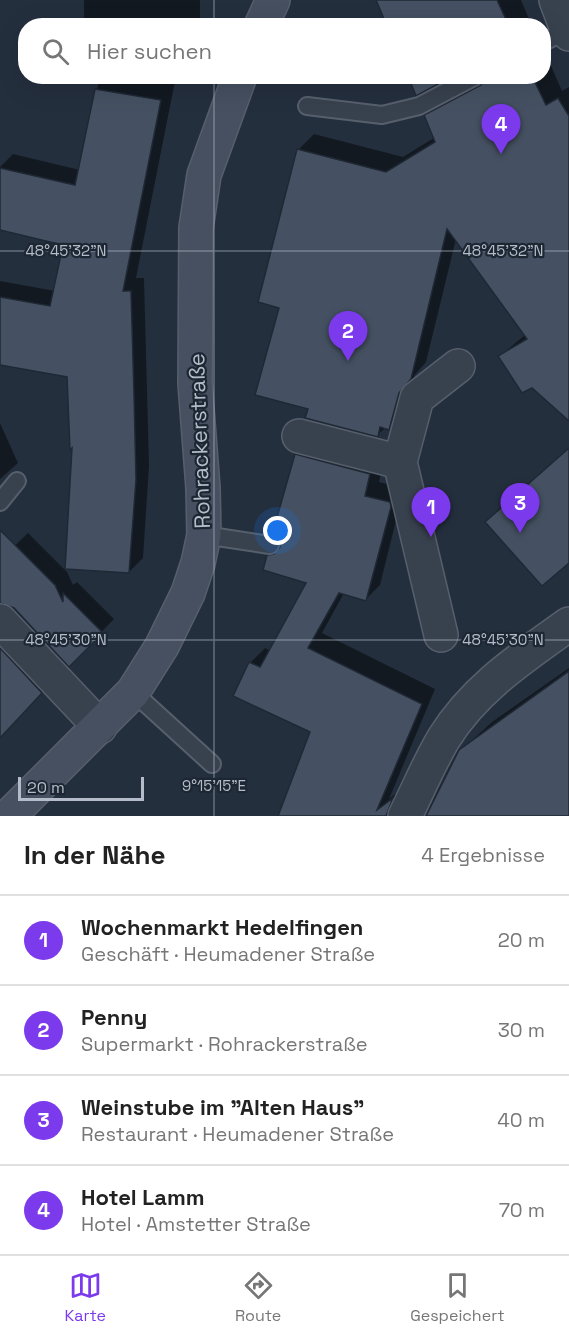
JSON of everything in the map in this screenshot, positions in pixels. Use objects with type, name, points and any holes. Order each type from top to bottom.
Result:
[{"type":"main road","points":[[265,18],[273,0]]},
{"type":"main road","name":"Rohrackerstraße","points":[[9,816],[134,692],[162,646],[188,593],[204,535],[195,383],[196,228],[204,174],[237,84]]},
{"type":"street","points":[[556,0],[560,35]]},
{"type":"street","points":[[441,635],[400,462],[417,398],[458,366]]},
{"type":"street","points":[[299,436],[400,462]]},
{"type":"street","points":[[0,621],[100,727]]},
{"type":"street","points":[[405,816],[445,737],[475,699],[506,668],[569,624]]},
{"type":"lane","points":[[307,106],[382,115],[419,106],[461,84]]},
{"type":"lane","points":[[0,502],[17,481]]},
{"type":"lane","points":[[204,535],[270,545]]},
{"type":"lane","points":[[134,692],[212,764]]},
{"type":"building","points":[[376,0],[497,0],[505,18],[384,18]]},
{"type":"building","points":[[411,84],[438,84],[416,96]]},
{"type":"building","points":[[536,84],[546,105],[558,98],[569,116],[569,421],[532,388],[522,393],[498,356],[527,339],[447,229],[411,379],[399,393],[389,430],[380,427],[378,437],[305,418],[308,409],[255,395],[279,308],[258,302],[297,149],[386,172],[435,142],[424,115],[481,85]]},
{"type":"building","points":[[95,89],[161,100],[123,291],[131,291],[136,480],[129,573],[65,569],[72,448],[70,450],[67,377],[0,365],[0,297],[50,306],[63,245],[0,230],[0,168],[75,185]]},
{"type":"building","points":[[569,448],[569,563],[542,586],[485,522]]},
{"type":"building","points":[[295,454],[370,474],[365,496],[390,502],[391,507],[366,601],[339,593],[308,648],[422,704],[377,810],[393,798],[386,816],[278,816],[310,732],[233,696],[249,662],[260,667],[306,583],[263,570],[267,555],[274,554],[280,547],[279,541],[272,535]]},
{"type":"building","points":[[0,530],[55,585],[63,602],[63,593],[103,633],[69,667],[14,608],[0,603]]},
{"type":"building","points":[[0,648],[42,693],[0,738]]},
{"type":"building","points":[[569,671],[569,816],[426,816],[459,750]]},
{"type":"place","name":"Hotel Lamm","points":[[501,154]]},
{"type":"place","name":"Penny","points":[[348,361]]},
{"type":"place","name":"Weinstube im \"Alten Haus\"","points":[[520,533]]},
{"type":"place","name":"Wochenmarkt Hedelfingen","points":[[431,537]]}]
